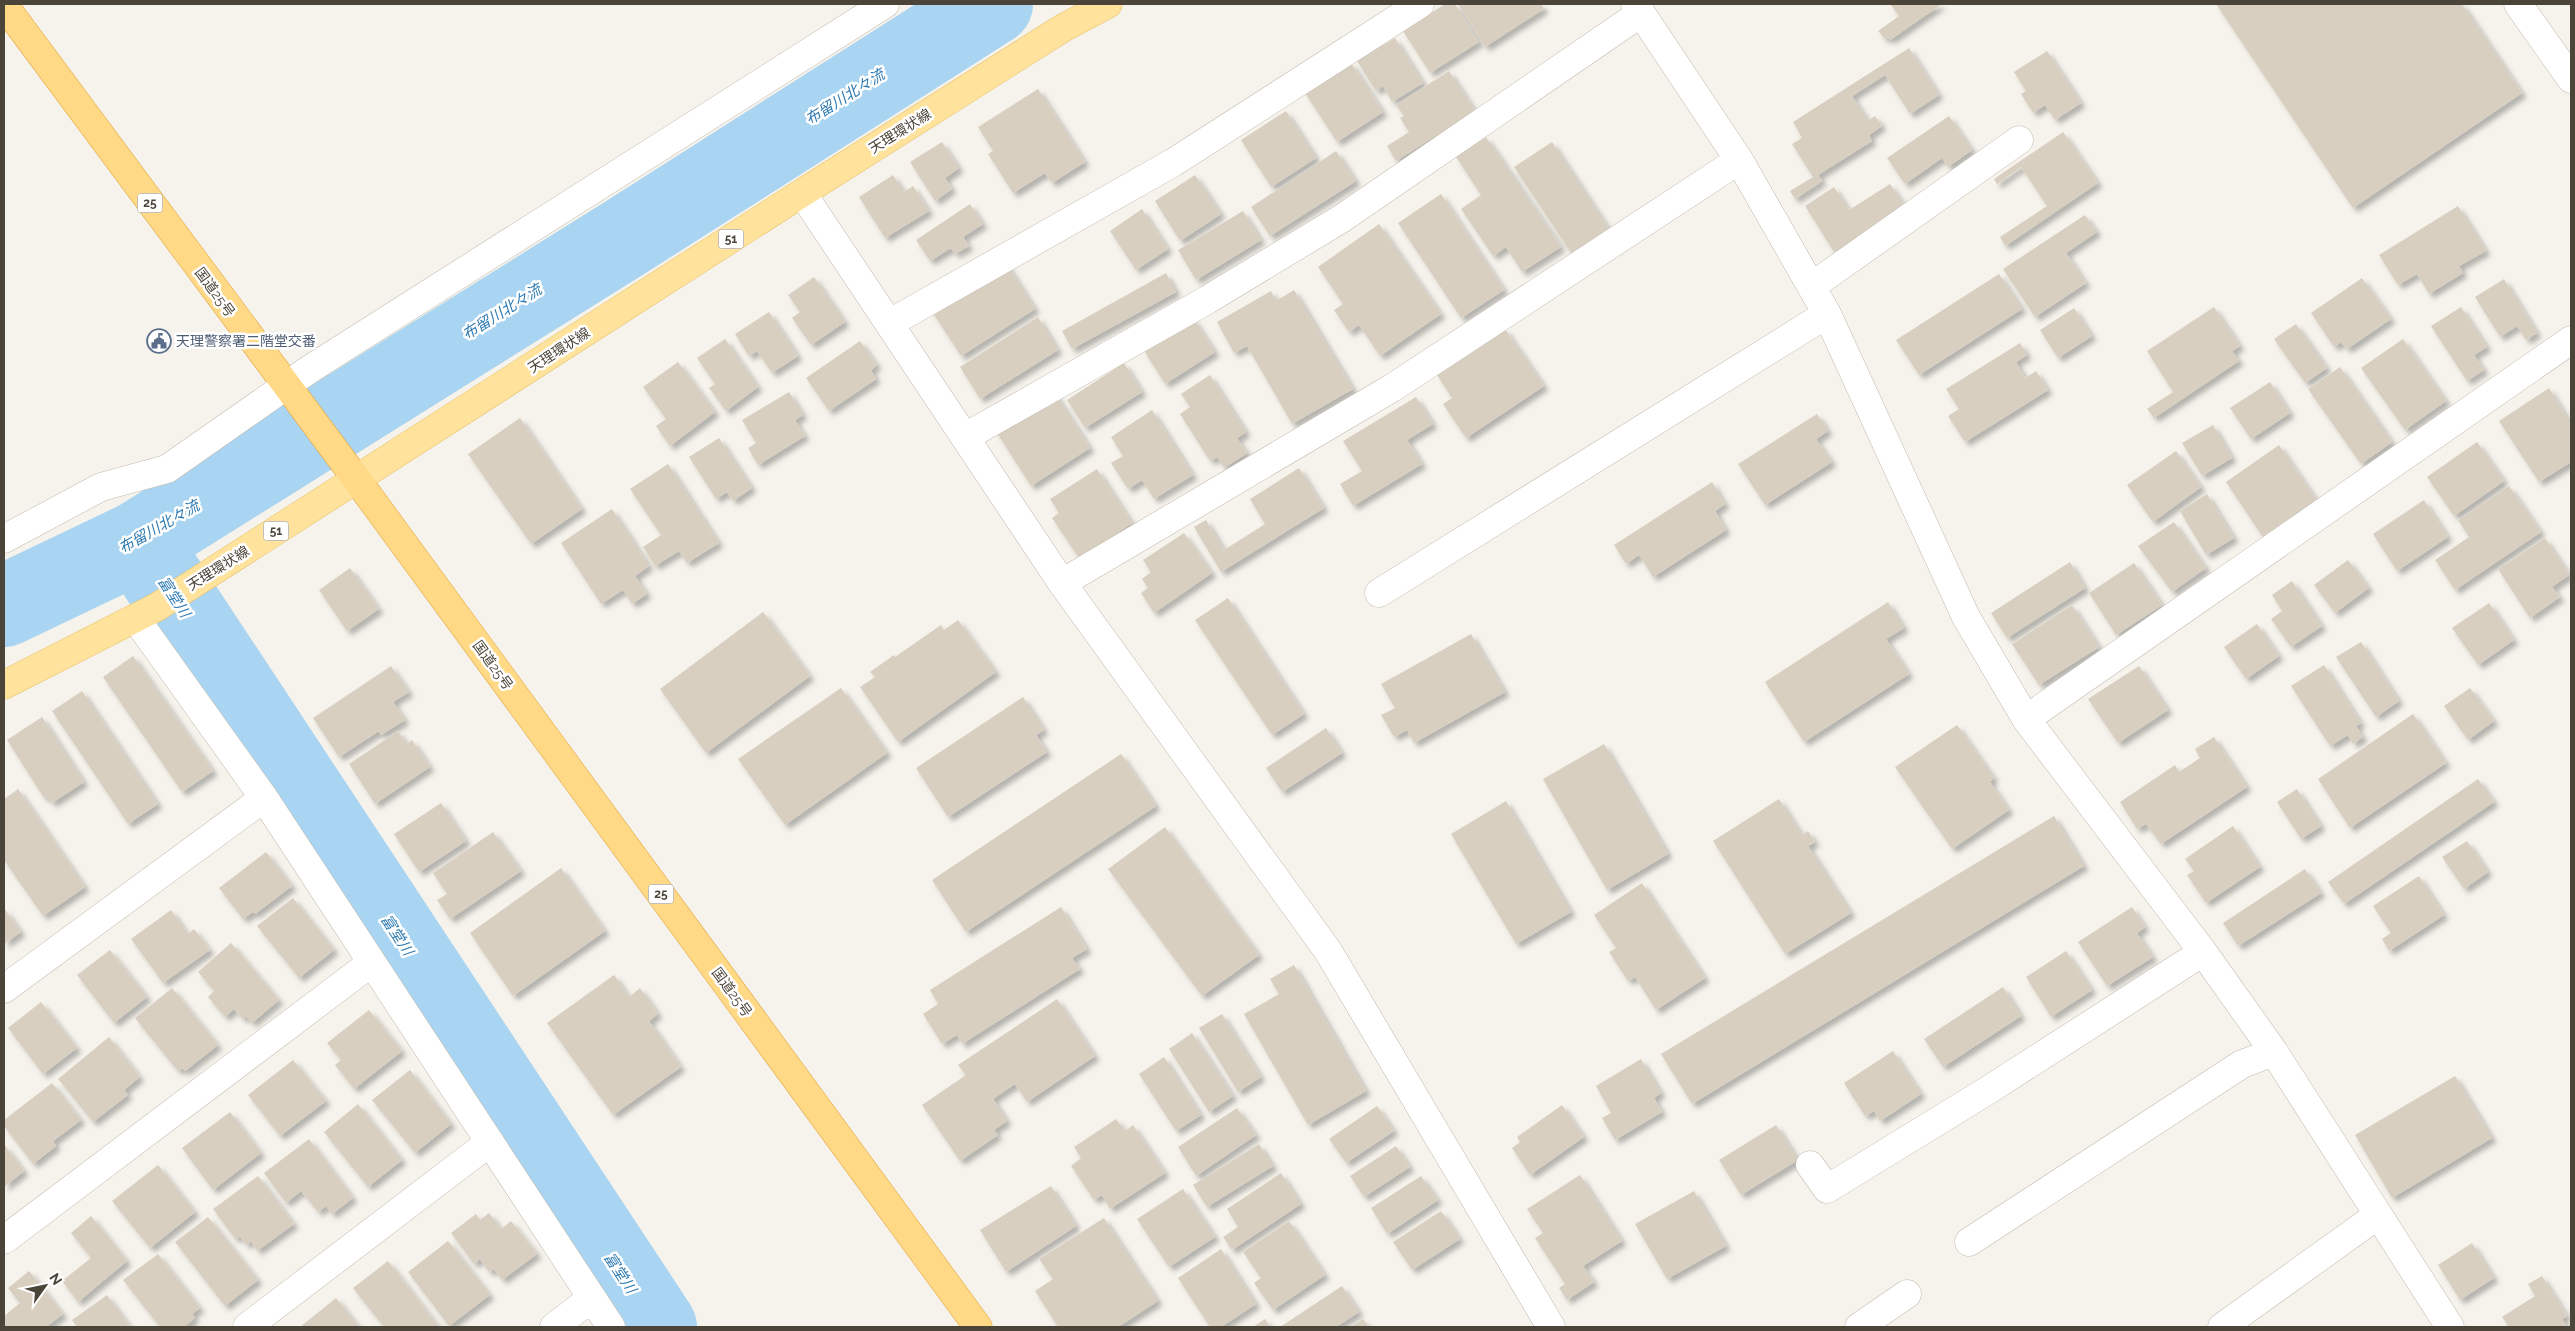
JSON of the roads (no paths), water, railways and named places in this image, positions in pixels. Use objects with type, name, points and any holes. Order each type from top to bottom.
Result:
[{"type":"highway","name":"国道25号","points":[[4,5],[290,393],[350,471],[978,1327]]},
{"type":"main road","name":"天理環状線","points":[[4,685],[146,613],[195,582],[350,471],[802,193],[1063,28],[1108,4]]},
{"type":"street","points":[[4,540],[101,487],[167,469],[290,393],[885,4]]},
{"type":"street","points":[[890,323],[1174,162],[1420,4]]},
{"type":"street","points":[[2518,4],[2571,79]]},
{"type":"street","points":[[965,437],[1207,300],[1341,219],[1638,8],[1739,160],[1812,286],[1827,314],[1966,617],[2026,719],[2203,952],[2274,1052],[2450,1327]]},
{"type":"street","points":[[1812,286],[2020,140]]},
{"type":"street","points":[[1062,583],[1392,388],[1739,160]]},
{"type":"street","points":[[802,193],[1062,583],[1328,951],[1551,1327]]},
{"type":"street","points":[[1379,593],[1827,314]]},
{"type":"street","points":[[2026,719],[2571,340]]},
{"type":"street","points":[[146,613],[371,963],[611,1327]]},
{"type":"street","points":[[4,989],[264,798]]},
{"type":"street","points":[[1810,1165],[1827,1190],[1990,1089],[2203,952]]},
{"type":"street","points":[[4,1240],[371,963]]},
{"type":"street","points":[[1969,1242],[2242,1064],[2274,1052]]},
{"type":"street","points":[[247,1327],[490,1142]]},
{"type":"street","points":[[2222,1327],[2378,1214]]},
{"type":"street","points":[[1858,1327],[1908,1294]]},
{"type":"street","points":[[554,1327],[592,1298]]},
{"type":"waterway","name":"布留川北々流","points":[[4,606],[138,542],[626,237],[992,4]]},
{"type":"waterway","name":"富堂川","points":[[138,542],[656,1327]]},
{"type":"place","name":"天理警察署二階堂交番","points":[[159,341]]}]
